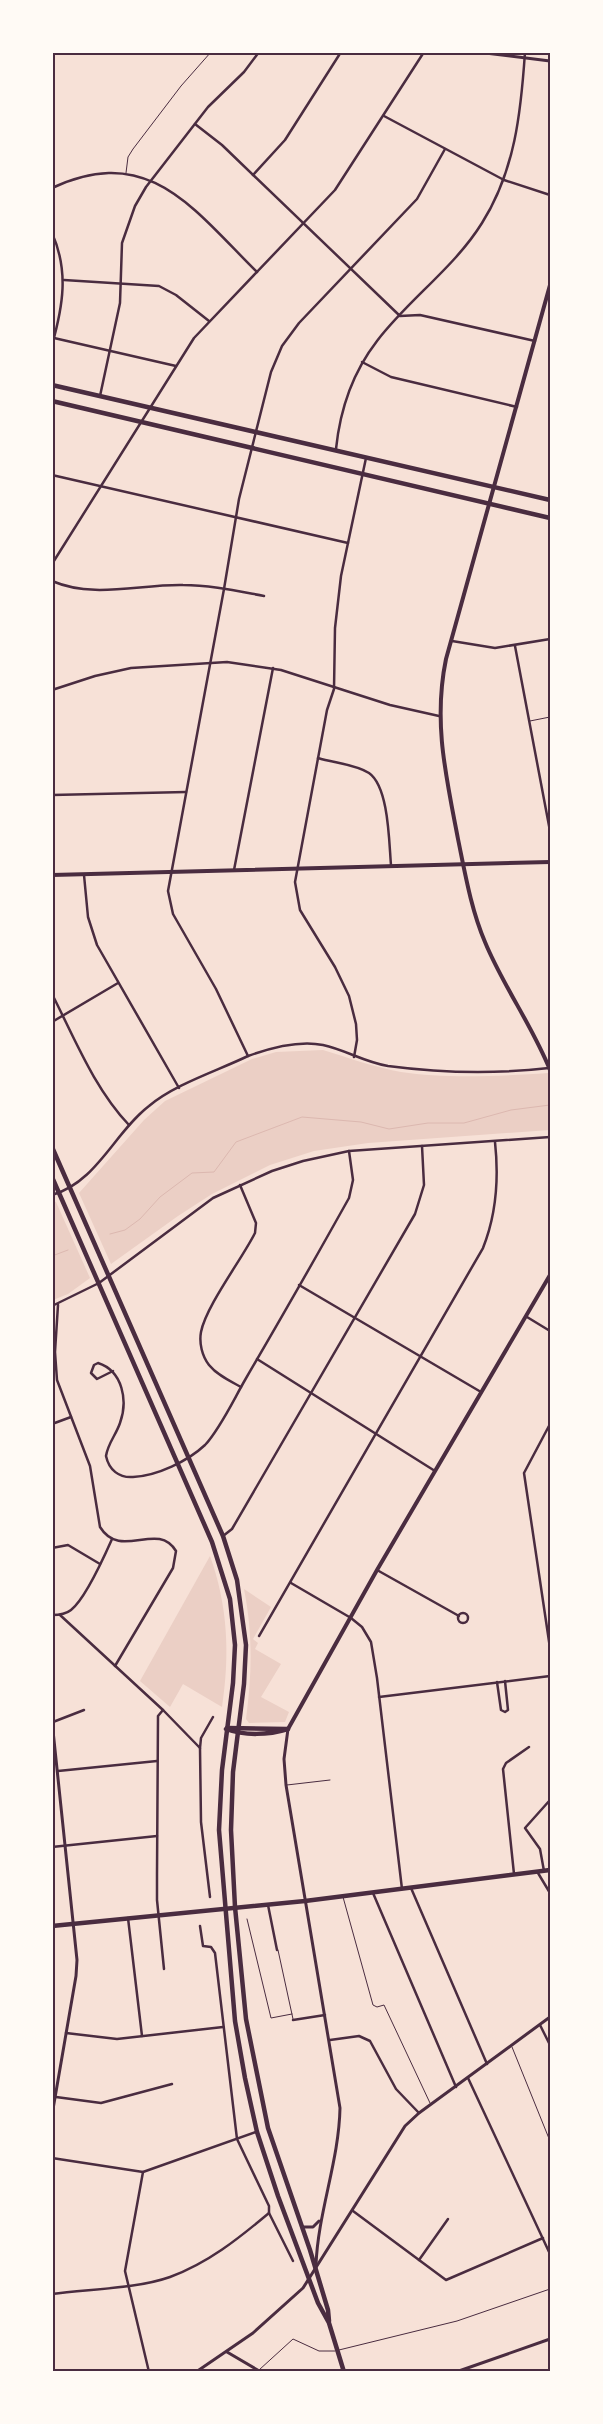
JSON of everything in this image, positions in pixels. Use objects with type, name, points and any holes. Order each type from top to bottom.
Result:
[{"type":"main road","points":[[550,285],[452,641],[443,676],[439,716],[441,748],[468,890],[484,941],[533,1030],[550,1068]]},
{"type":"main road","points":[[52,385],[367,456],[550,500]]},
{"type":"main road","points":[[52,401],[364,475],[490,502],[550,518]]},
{"type":"main road","points":[[52,875],[550,862]]},
{"type":"main road","points":[[52,1147],[223,1536],[237,1580],[245,1627],[246,1665],[231,1801],[235,1907],[245,2012],[256,2076],[278,2161],[316,2268],[328,2310],[329,2323],[344,2372]]},
{"type":"main road","points":[[52,1176],[218,1556],[230,1599],[234,1628],[234,1663],[226,1729],[219,1830],[224,1908],[235,2021],[244,2078],[257,2132],[278,2196],[318,2303],[329,2323]]},
{"type":"main road","points":[[226,1729],[238,1733],[277,1733],[288,1729],[377,1570],[550,1275]]},
{"type":"main road","points":[[226,1729],[238,1727],[288,1729]]},
{"type":"main road","points":[[52,1926],[305,1901],[550,1870]]},
{"type":"street","points":[[100,396],[118,317],[124,234],[135,206],[151,180],[214,100],[244,72],[259,52]]},
{"type":"street","points":[[253,174],[285,140],[341,52]]},
{"type":"street","points":[[52,564],[194,338],[338,186],[424,52]]},
{"type":"street","points":[[477,52],[550,61]]},
{"type":"street","points":[[336,449],[345,402],[362,362],[378,340],[469,242],[484,220],[504,180],[517,135],[525,52]]},
{"type":"street","points":[[384,116],[504,180],[550,195]]},
{"type":"street","points":[[195,124],[222,145],[253,174],[400,316],[420,315],[535,341]]},
{"type":"street","points":[[248,1056],[216,989],[173,914],[168,892],[170,872],[211,662],[235,517],[268,381],[282,346],[299,323],[417,199],[444,148]]},
{"type":"street","points":[[52,188],[82,176],[105,172],[126,173],[151,180],[180,198],[257,272]]},
{"type":"street","points":[[52,233],[61,259],[64,280],[52,345]]},
{"type":"street","points":[[64,280],[121,285],[152,285],[165,288],[209,321]]},
{"type":"street","points":[[54,338],[176,366]]},
{"type":"street","points":[[362,362],[391,377],[517,407]]},
{"type":"street","points":[[354,1057],[357,1040],[352,1006],[345,985],[299,906],[295,882],[318,758],[334,689],[337,609],[348,543],[367,456]]},
{"type":"street","points":[[52,475],[348,543]]},
{"type":"street","points":[[52,580],[78,588],[96,590],[182,584],[264,596]]},
{"type":"street","points":[[452,641],[481,648],[515,646],[550,639]]},
{"type":"street","points":[[515,646],[550,831]]},
{"type":"street","points":[[52,690],[118,670],[211,662],[272,668],[306,677],[334,689],[390,705],[439,716]]},
{"type":"street","points":[[234,870],[272,668]]},
{"type":"street","points":[[318,758],[369,773],[377,781],[383,798],[391,865]]},
{"type":"street","points":[[52,795],[186,792]]},
{"type":"street","points":[[84,875],[92,931],[101,953],[179,1088]]},
{"type":"street","points":[[52,1022],[62,1014],[118,983]]},
{"type":"street","points":[[52,994],[101,1088],[113,1107],[129,1125]]},
{"type":"street","points":[[52,1195],[71,1189],[93,1168],[129,1125],[154,1102],[179,1088],[248,1056],[272,1049],[310,1044],[324,1045],[375,1064],[434,1070],[508,1072],[550,1068]]},
{"type":"street","points":[[52,1306],[58,1305],[100,1283],[199,1208],[240,1185],[303,1161],[349,1151],[550,1137]]},
{"type":"street","points":[[259,1636],[466,1281],[486,1240],[498,1187],[495,1142]]},
{"type":"street","points":[[223,1536],[232,1529],[419,1207],[424,1179],[422,1146]]},
{"type":"street","points":[[113,1371],[97,1379],[91,1373],[94,1365],[98,1364],[113,1371],[121,1387],[124,1408],[120,1423],[107,1449],[106,1456],[109,1466],[117,1474],[129,1477],[148,1474],[178,1463],[205,1445],[241,1387],[351,1195],[353,1180],[349,1151]]},
{"type":"street","points":[[240,1185],[256,1223],[256,1233],[205,1320],[200,1337],[202,1350],[208,1364],[222,1376],[241,1387]]},
{"type":"street","points":[[300,1285],[482,1393]]},
{"type":"street","points":[[58,1305],[56,1374],[58,1386],[92,1473],[100,1527],[112,1538],[126,1543],[151,1538],[161,1539],[171,1543],[176,1554],[172,1568],[115,1666]]},
{"type":"street","points":[[527,1317],[550,1331]]},
{"type":"street","points":[[257,1359],[436,1472]]},
{"type":"street","points":[[52,1424],[71,1417]]},
{"type":"street","points":[[550,1424],[524,1473],[550,1648]]},
{"type":"street","points":[[52,1615],[69,1612],[76,1605],[100,1564],[112,1538]]},
{"type":"street","points":[[52,1548],[68,1545],[100,1564]]},
{"type":"street","points":[[377,1570],[459,1616],[461,1623],[467,1622],[466,1614],[459,1616]]},
{"type":"street","points":[[291,1583],[351,1618],[362,1627],[371,1642],[402,1889]]},
{"type":"street","points":[[60,1615],[163,1710],[200,1748]]},
{"type":"street","points":[[379,1697],[550,1676]]},
{"type":"street","points":[[497,1682],[501,1710],[505,1712],[508,1710],[505,1681]]},
{"type":"street","points":[[52,2115],[76,1976],[74,1924],[52,1722],[84,1710]]},
{"type":"street","points":[[163,1710],[158,1716],[157,1836],[159,1915],[164,1969]]},
{"type":"street","points":[[210,1897],[200,1822],[200,1738],[213,1717]]},
{"type":"street","points":[[288,1729],[284,1759],[286,1785],[339,2099],[339,2117],[320,2220],[316,2268]]},
{"type":"street","points":[[514,1874],[503,1769],[504,1765],[529,1746]]},
{"type":"street","points":[[58,1771],[157,1761]]},
{"type":"street","points":[[544,1871],[540,1849],[525,1828],[550,1800]]},
{"type":"street","points":[[52,1847],[157,1836]]},
{"type":"street","points":[[537,1872],[550,1893]]},
{"type":"street","points":[[411,1888],[487,2064]]},
{"type":"street","points":[[373,1892],[456,2087]]},
{"type":"street","points":[[267,1904],[278,1950]]},
{"type":"street","points":[[128,1918],[142,2036]]},
{"type":"street","points":[[200,1926],[203,1946],[211,1947],[215,1954],[222,2026],[237,2139],[269,2206],[269,2213],[293,2261]]},
{"type":"street","points":[[293,2020],[325,2015]]},
{"type":"street","points":[[196,2372],[226,2352],[287,2304],[310,2278],[398,2136],[418,2113],[550,2017]]},
{"type":"street","points":[[540,2025],[550,2045]]},
{"type":"street","points":[[66,2032],[109,2039],[222,2026]]},
{"type":"street","points":[[330,2040],[359,2036],[370,2041],[396,2089],[418,2113]]},
{"type":"street","points":[[468,2078],[550,2254]]},
{"type":"street","points":[[56,2097],[101,2103],[172,2084]]},
{"type":"street","points":[[52,2158],[143,2172],[257,2132]]},
{"type":"street","points":[[143,2172],[126,2267],[128,2285],[149,2372]]},
{"type":"street","points":[[353,2211],[443,2279],[449,2280],[543,2238]]},
{"type":"street","points":[[52,2294],[164,2279],[205,2261],[234,2242],[269,2213]]},
{"type":"street","points":[[419,2260],[448,2219]]},
{"type":"street","points":[[302,2228],[313,2227],[320,2220]]},
{"type":"street","points":[[456,2372],[550,2339]]},
{"type":"street","points":[[226,2352],[260,2371]]},
{"type":"lane","points":[[126,173],[128,157],[132,148],[210,52]]},
{"type":"lane","points":[[530,722],[550,717]]},
{"type":"lane","points":[[286,1785],[330,1780]]},
{"type":"lane","points":[[342,1896],[373,2005],[377,2007],[384,2005],[431,2104]]},
{"type":"lane","points":[[247,1919],[271,2018],[292,2014]]},
{"type":"lane","points":[[278,1950],[293,2020]]},
{"type":"lane","points":[[512,2046],[550,2140]]},
{"type":"lane","points":[[260,2371],[293,2339],[319,2351],[337,2351],[457,2321],[550,2289]]},
{"type":"shaded area","points":[[323,1050],[381,1068],[436,1076],[548,1073],[550,1083],[550,1130],[368,1143],[314,1151],[270,1165],[212,1194],[111,1264],[79,1193],[144,1120],[165,1101],[252,1059],[276,1052]]},
{"type":"shaded area","points":[[53,1201],[56,1202],[90,1278],[68,1294],[53,1300]]},
{"type":"shaded area","points":[[210,1556],[221,1593],[226,1631],[225,1688],[222,1707],[183,1684],[170,1707],[140,1681]]},
{"type":"shaded area","points":[[244,1589],[271,1607],[253,1639],[258,1643],[255,1649],[281,1664],[261,1697],[289,1712],[285,1722],[249,1723],[246,1719],[251,1654]]},
{"type":"waterway","points":[[110,1234],[125,1230],[140,1219],[160,1197],[192,1173],[214,1172],[236,1142],[302,1117],[361,1122],[389,1129],[428,1123],[464,1123],[511,1110],[550,1105]]},
{"type":"waterway","points":[[52,1256],[68,1250]]}]
